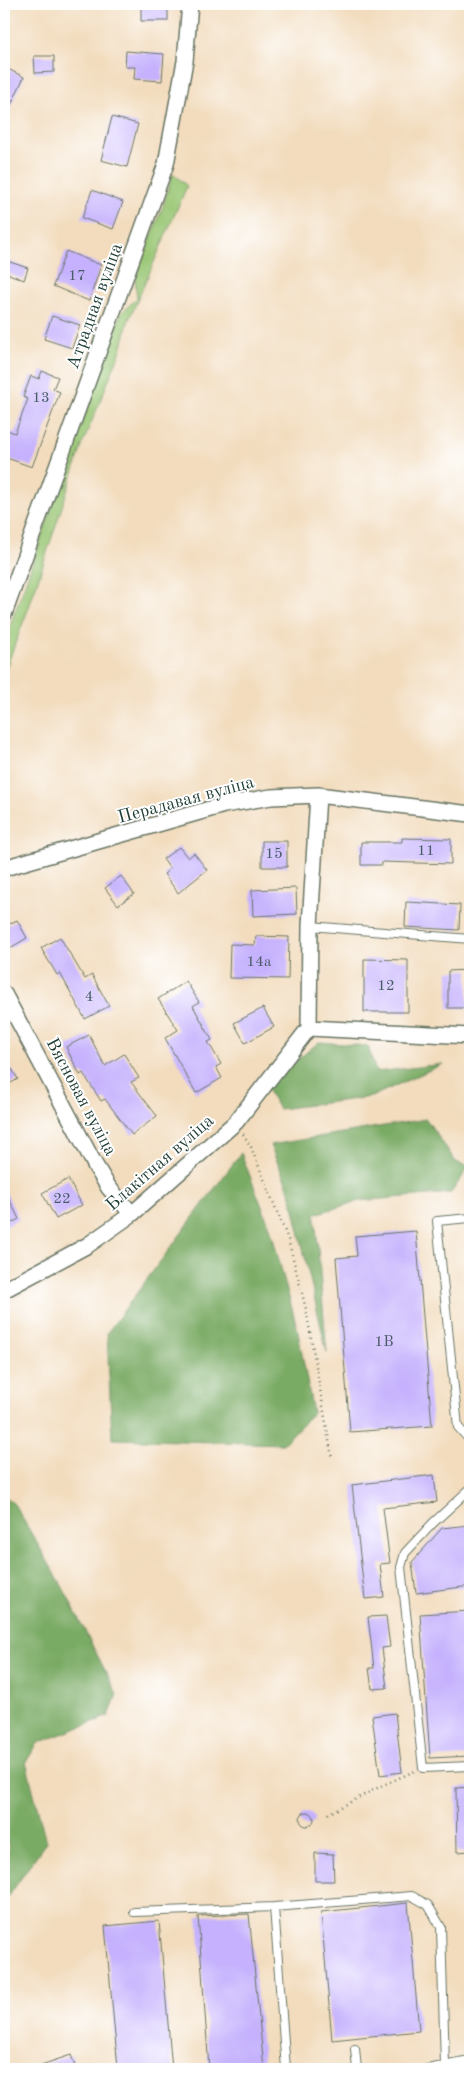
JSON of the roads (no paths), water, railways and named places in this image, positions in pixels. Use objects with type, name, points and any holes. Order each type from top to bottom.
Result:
[{"type":"street","name":"Атрадная вуліца","points":[[4,614],[166,164],[185,61],[190,4]]},
{"type":"street","name":"Перадавая вуліца","points":[[4,868],[224,805],[271,797],[318,795],[470,814]]},
{"type":"street","points":[[318,795],[310,926],[309,1028],[470,1036]]},
{"type":"street","name":"Вясновая вуліца","points":[[4,994],[95,1165],[109,1188],[132,1214]]},
{"type":"street","name":"Блакітная вуліца","points":[[4,1290],[88,1244],[132,1214],[236,1122],[309,1028]]},
{"type":"lane","points":[[310,926],[470,939]]},
{"type":"lane","points":[[470,1218],[437,1221],[458,1428],[467,1437],[470,1437]]},
{"type":"lane","points":[[470,1489],[433,1523],[406,1554],[401,1567],[423,1768],[470,1766]]},
{"type":"lane","points":[[134,1912],[274,1908],[412,1896],[428,1905],[441,1927],[445,2066]]},
{"type":"lane","points":[[274,1908],[286,2069]]},
{"type":"lane","points":[[355,2049],[358,2069]]},
{"type":"lane","points":[[427,2069],[470,2061]]}]
